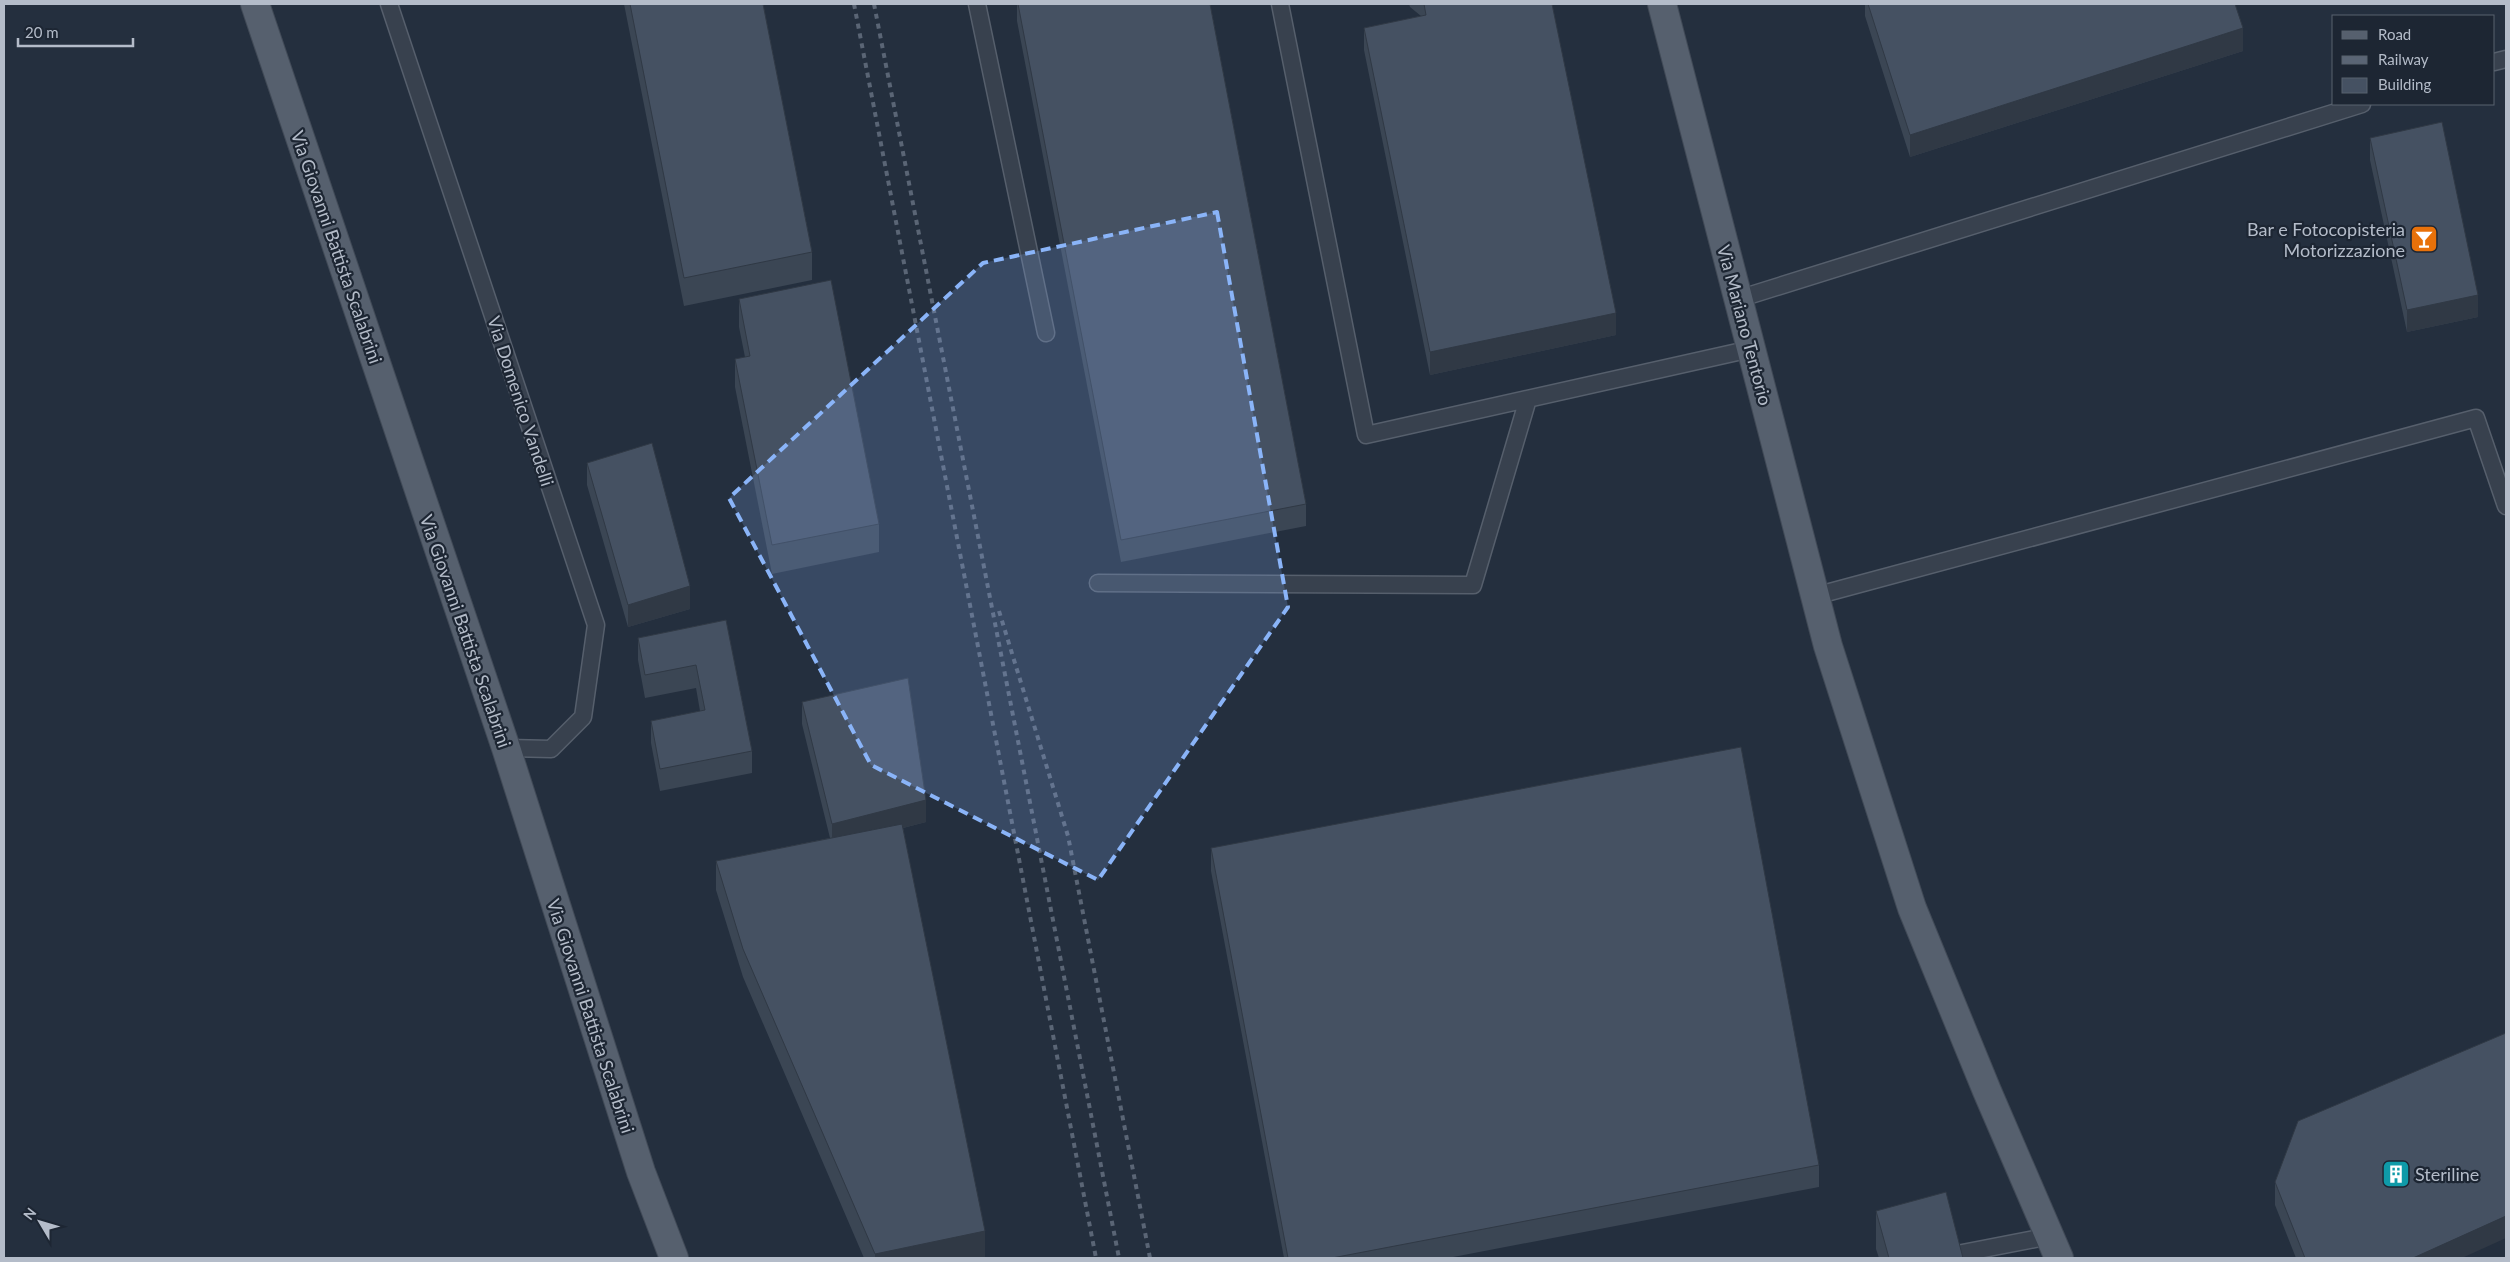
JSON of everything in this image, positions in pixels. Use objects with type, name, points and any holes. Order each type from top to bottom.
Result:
[{"type":"main road","name":"Via Giovanni Battista Scalabrini","points":[[255,4],[506,748],[641,1172],[674,1258]]},
{"type":"main road","name":"Via Mariano Tentorio","points":[[1662,4],[1828,646],[1912,908],[1987,1091],[2054,1247]]},
{"type":"lane","name":"Via Domenico Vandelli","points":[[389,4],[596,625],[583,717],[551,749],[506,748]]},
{"type":"lane","points":[[977,4],[1046,333]]},
{"type":"lane","points":[[1280,4],[1366,434],[1751,349]]},
{"type":"lane","points":[[1738,300],[2359,105]]},
{"type":"lane","points":[[1098,583],[1472,585],[1528,399]]},
{"type":"lane","points":[[1815,596],[2476,418],[2506,506]]},
{"type":"lane","points":[[1952,1255],[2054,1247]]},
{"type":"highlighted area","points":[[1217,212],[1288,607],[1098,880],[871,765],[729,498],[983,263]]},
{"type":"building","points":[[630,4],[763,4],[812,252],[684,278]]},
{"type":"building","points":[[1018,4],[1210,4],[1306,504],[1121,540]]},
{"type":"building","points":[[1424,4],[1552,4],[1616,313],[1430,352],[1364,28],[1426,15]]},
{"type":"building","points":[[1868,4],[2235,4],[2243,28],[1910,135]]},
{"type":"building","name":"Bar e Fotocopisteria Motorizzazione","points":[[2442,122],[2478,295],[2407,310],[2370,138]]},
{"type":"building","points":[[831,280],[879,524],[772,545],[735,359],[750,356],[739,299]]},
{"type":"building","points":[[652,443],[690,586],[628,605],[587,463]]},
{"type":"building","points":[[726,620],[752,751],[660,769],[651,721],[705,710],[696,665],[645,675],[638,638]]},
{"type":"building","points":[[908,678],[926,800],[832,824],[802,702]]},
{"type":"building","points":[[1741,747],[1819,1165],[1332,1258],[1288,1258],[1211,848]]},
{"type":"building","points":[[902,824],[985,1231],[875,1254],[743,949],[716,861]]},
{"type":"building","name":"Steriline","points":[[2506,1033],[2506,1216],[2413,1258],[2305,1258],[2275,1182],[2298,1121]]},
{"type":"building","points":[[1946,1192],[1963,1258],[1889,1258],[1876,1211]]},
{"type":"railway","points":[[854,4],[1096,1258]]},
{"type":"railway","points":[[874,4],[1119,1258]]},
{"type":"railway","points":[[999,611],[1068,836],[1150,1258]]},
{"type":"place","name":"Bar e Fotocopisteria Motorizzazione","points":[[2424,239]]},
{"type":"place","name":"Steriline","points":[[2396,1174]]}]
